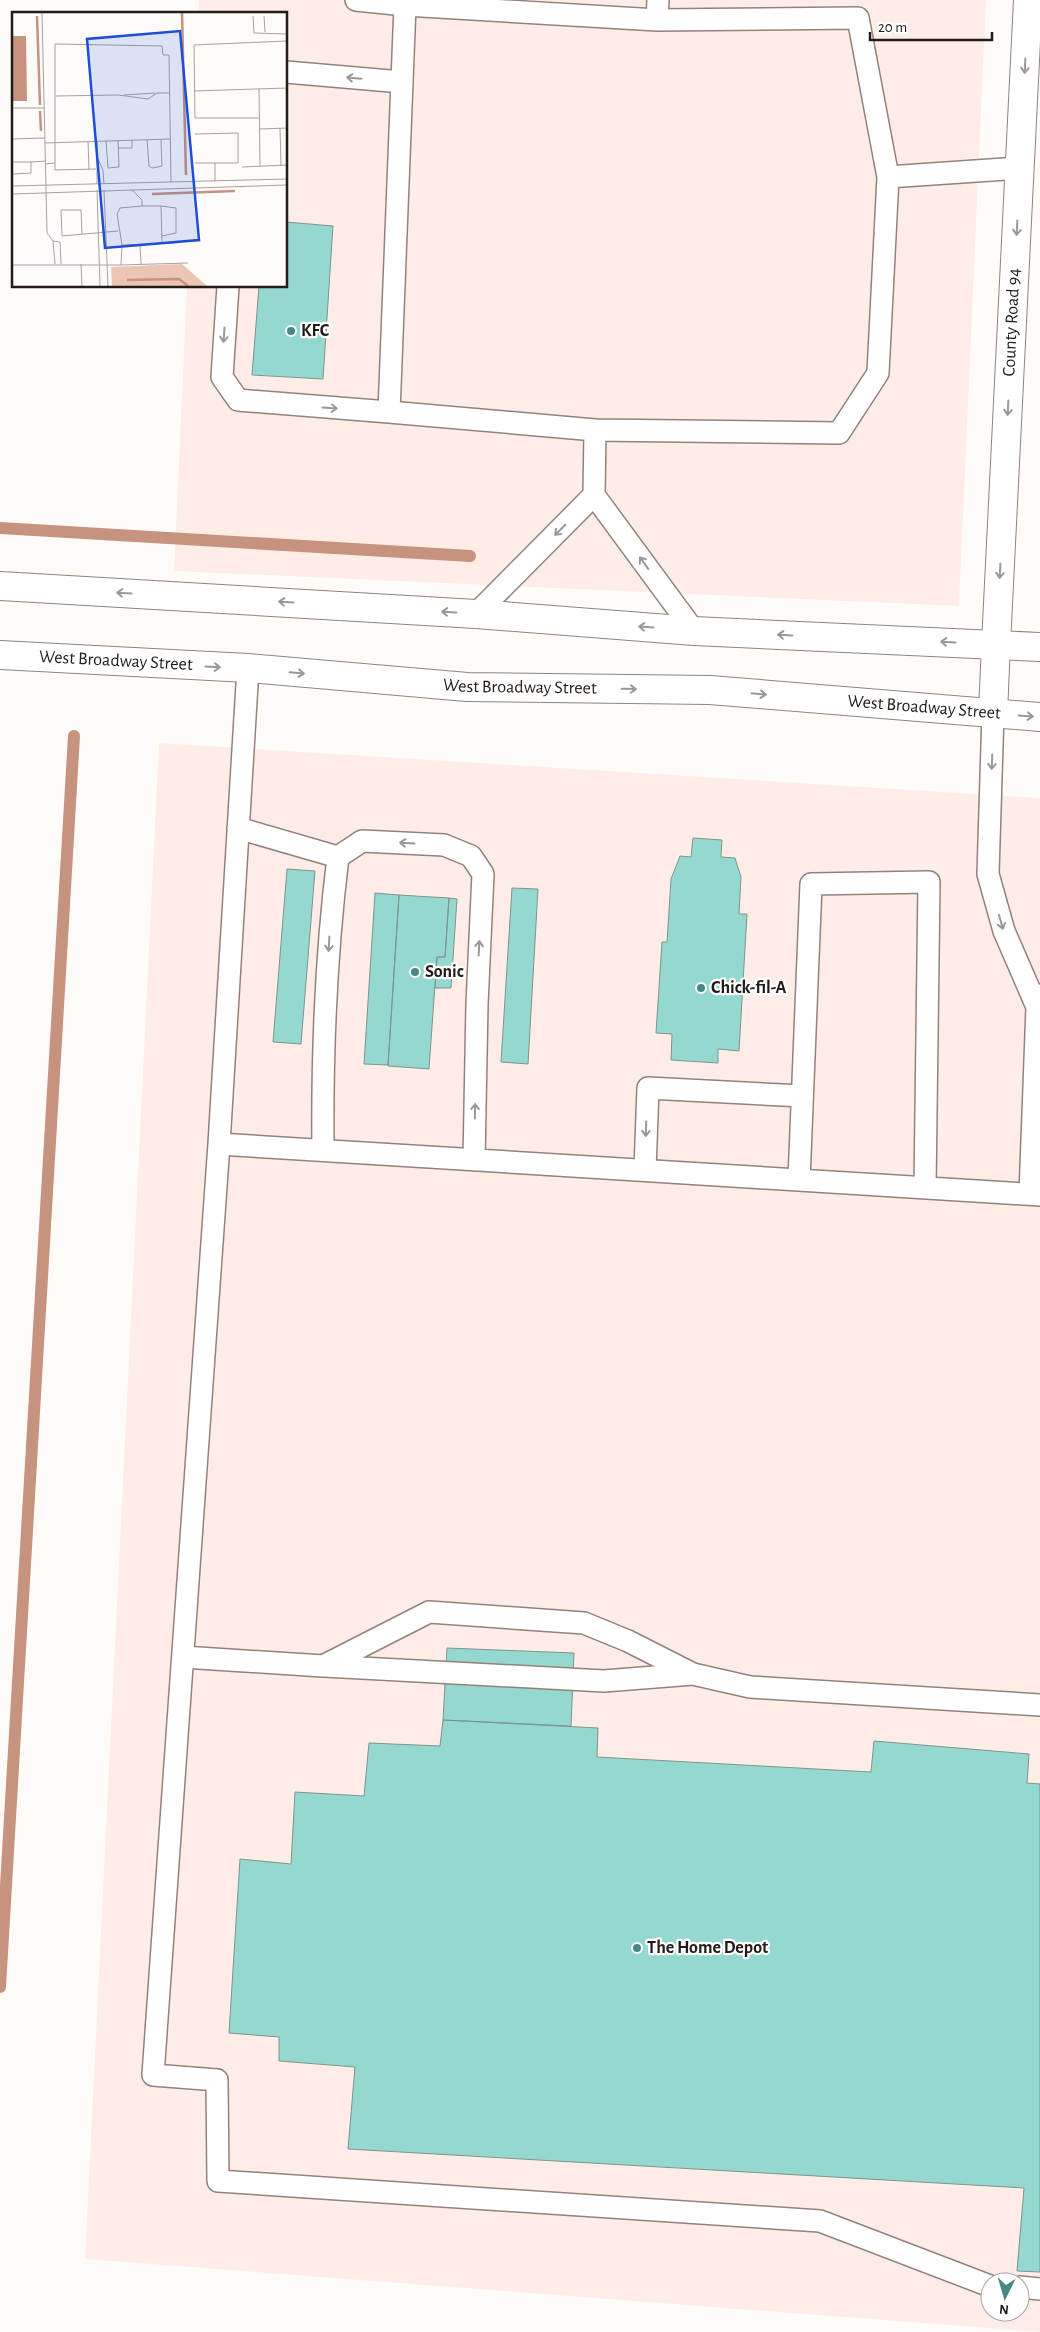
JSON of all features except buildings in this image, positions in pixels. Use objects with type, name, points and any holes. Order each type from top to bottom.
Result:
[{"type":"main road","name":"County Road 94","points":[[993,713],[996,644],[1030,168],[1028,0]]},
{"type":"main road","points":[[0,586],[476,614],[694,631],[1040,647]]},
{"type":"main road","name":"West Broadway Street","points":[[0,655],[248,668],[467,688],[710,690],[1040,717]]},
{"type":"lane","points":[[228,288],[222,377],[238,400],[595,430],[839,433],[878,374],[888,177],[859,9],[658,10],[406,5],[356,0]]},
{"type":"lane","points":[[389,412],[406,5]]},
{"type":"lane","points":[[288,72],[402,82]]},
{"type":"lane","points":[[888,177],[1030,168]]},
{"type":"lane","points":[[595,430],[594,496],[694,631]]},
{"type":"lane","points":[[476,614],[594,496]]},
{"type":"lane","points":[[248,668],[219,1144],[153,2074],[217,2080],[218,2181],[820,2220],[980,2282]]},
{"type":"lane","points":[[219,1144],[1035,1194],[1039,1001],[1004,932],[988,874],[993,713]]},
{"type":"lane","points":[[238,828],[338,857]]},
{"type":"lane","points":[[322,1150],[322,1052],[331,913],[338,857],[362,841],[444,845],[471,856],[483,874],[477,1004],[474,1160]]},
{"type":"lane","points":[[799,1180],[811,884],[929,882],[925,1188]]},
{"type":"lane","points":[[644,1170],[648,1088],[802,1096]]},
{"type":"lane","points":[[323,1666],[429,1612],[584,1623],[628,1640],[693,1674],[750,1686],[1040,1705]]},
{"type":"lane","points":[[183,1657],[604,1681],[693,1674]]},
{"type":"shaded area","points":[[199,0],[986,0],[959,606],[174,571],[187,288],[288,288],[288,12],[199,12]]},
{"type":"shaded area","points":[[159,743],[1040,798],[1040,2332],[85,2259]]},
{"type":"waterway","points":[[0,528],[470,556]]},
{"type":"waterway","points":[[0,1987],[74,736]]},
{"type":"place","name":"KFC","points":[[291,331]]},
{"type":"place","name":"Sonic","points":[[415,972]]},
{"type":"place","name":"Chick-fil-A","points":[[701,988]]},
{"type":"place","name":"The Home Depot","points":[[637,1948]]}]
